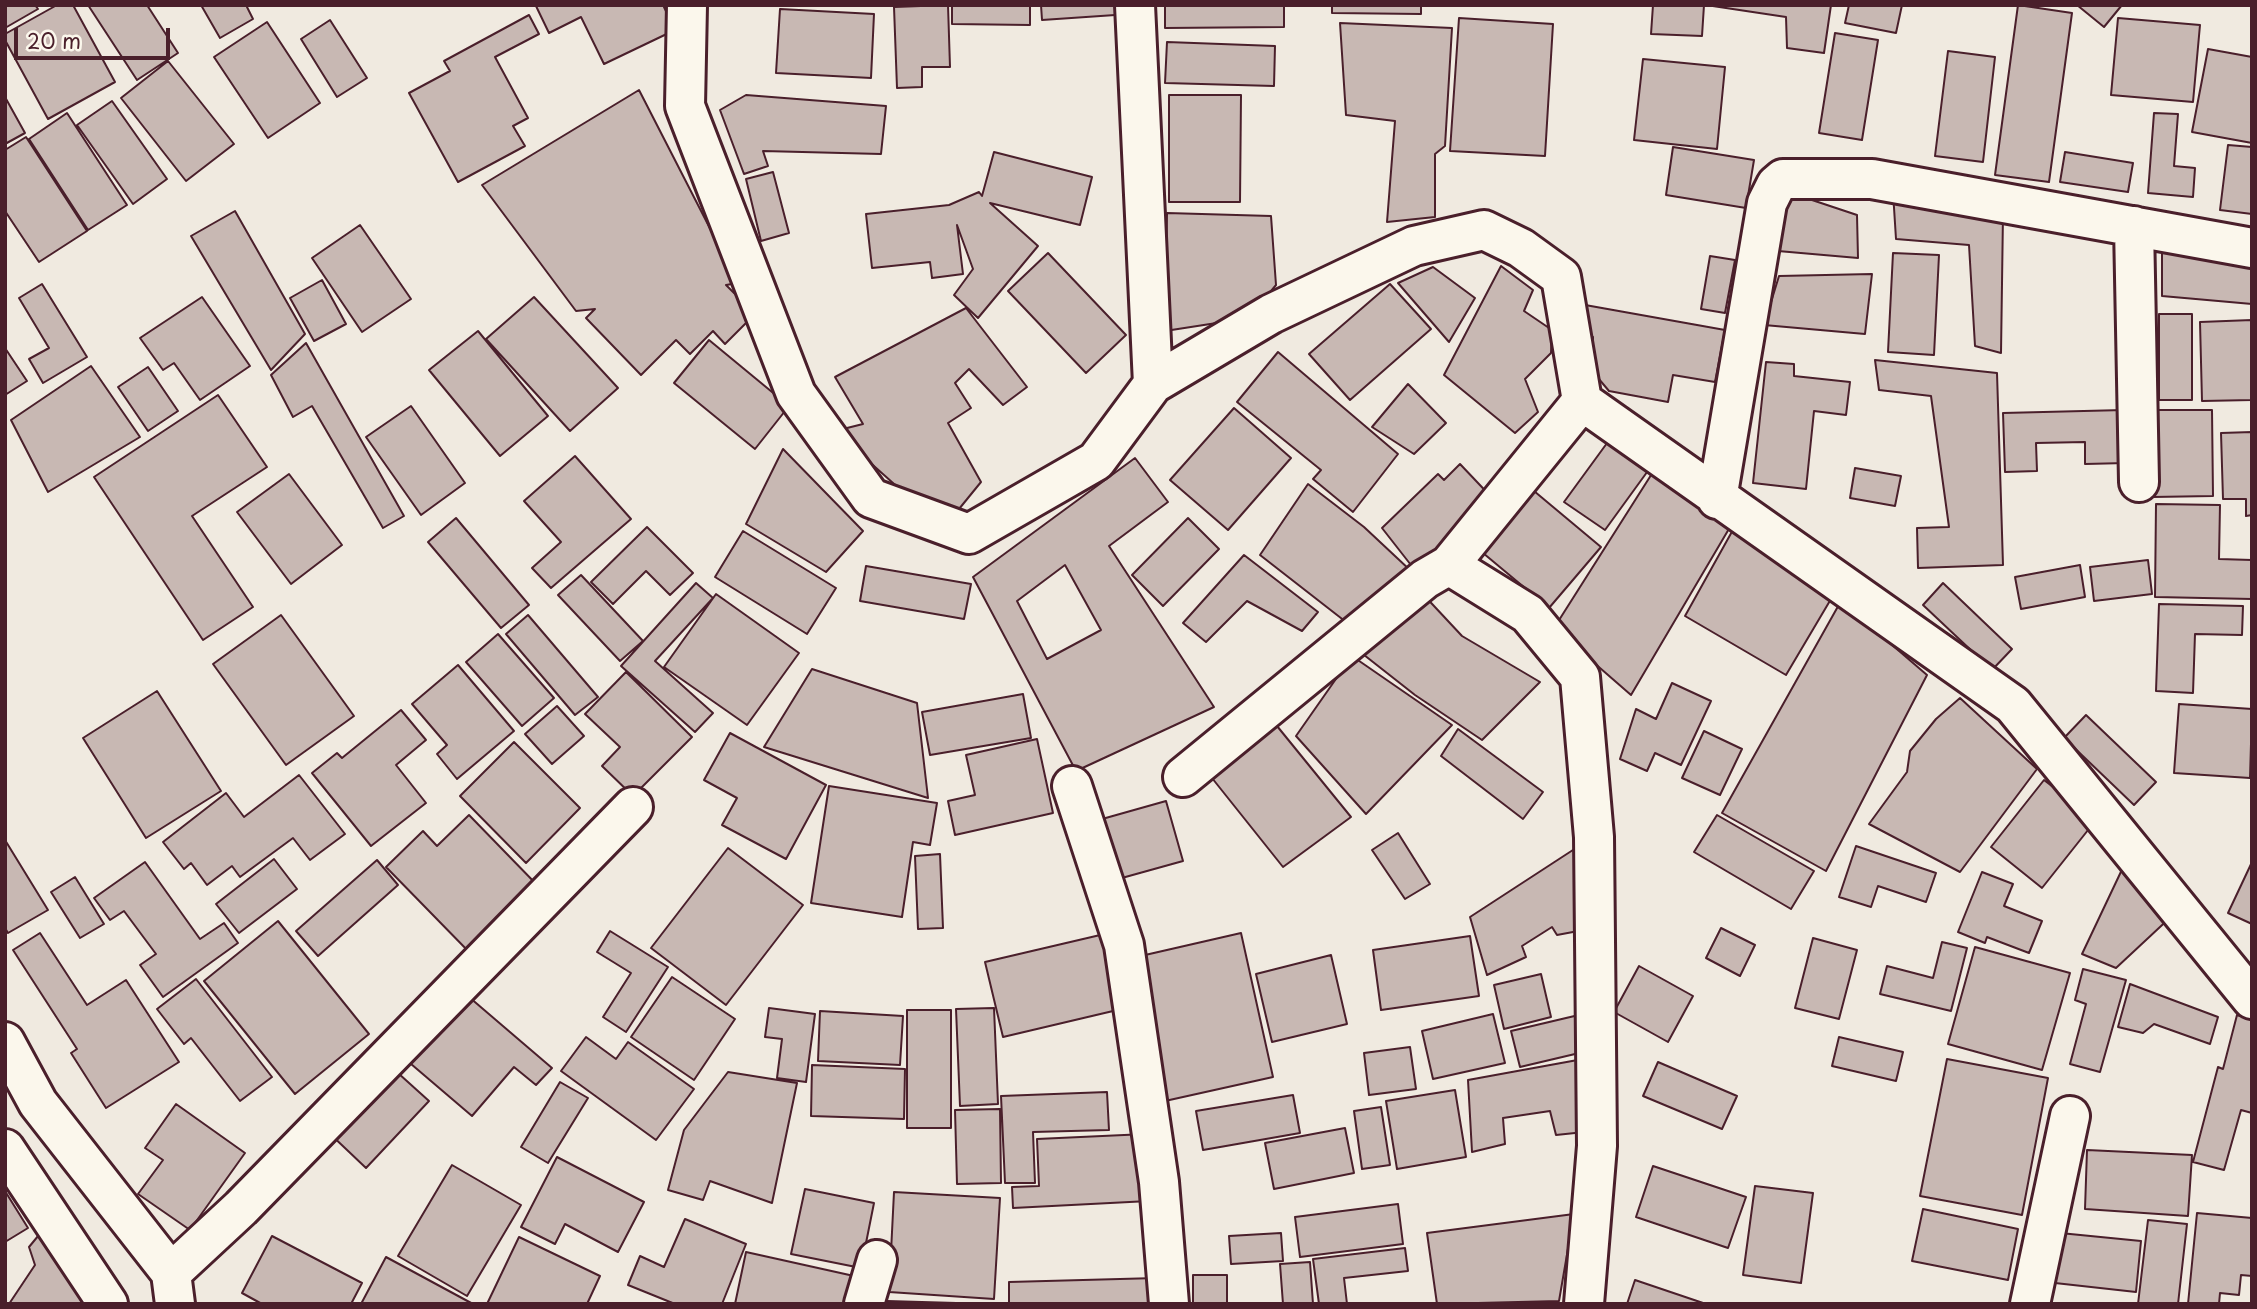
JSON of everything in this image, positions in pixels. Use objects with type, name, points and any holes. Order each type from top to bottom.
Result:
[{"type":"street","points":[[687,5],[685,106],[796,394],[871,498],[969,534],[1096,461],[1153,384],[1271,314],[1414,246],[1484,230],[1521,248],[1561,277],[1582,401],[1717,499],[2013,705],[2252,999]]},
{"type":"street","points":[[1135,5],[1153,384]]},
{"type":"street","points":[[1717,499],[1767,203],[1776,185],[1783,178],[1872,178],[2252,248]]},
{"type":"street","points":[[2134,226],[2139,482]]},
{"type":"street","points":[[1183,777],[1425,579],[1449,565],[1582,401]]},
{"type":"street","points":[[1449,565],[1528,614],[1580,677],[1594,837],[1597,1146],[1584,1304]]},
{"type":"street","points":[[1072,786],[1124,944],[1159,1182],[1169,1304]]},
{"type":"street","points":[[5,1042],[38,1103],[173,1288],[241,1208],[633,807]]},
{"type":"street","points":[[2030,1304],[2070,1116]]},
{"type":"street","points":[[5,1149],[108,1304]]},
{"type":"street","points":[[864,1304],[877,1260]]},
{"type":"building","points":[[5,5],[35,5],[38,9],[5,28]]},
{"type":"building","points":[[57,5],[73,5],[115,82],[48,119],[5,40],[5,34]]},
{"type":"building","points":[[88,5],[147,5],[178,53],[137,80]]},
{"type":"building","points":[[201,5],[246,5],[253,19],[220,38]]},
{"type":"building","points":[[663,5],[675,30],[604,64],[581,17],[549,33],[536,6]]},
{"type":"building","points":[[948,5],[950,67],[922,67],[922,87],[897,88],[894,7]]},
{"type":"building","points":[[952,5],[1030,5],[1030,25],[952,24]]},
{"type":"building","points":[[1041,5],[1130,5],[1130,14],[1042,20]]},
{"type":"building","points":[[1165,5],[1284,5],[1284,27],[1165,28]]},
{"type":"building","points":[[1332,5],[1421,5],[1421,14],[1332,13]]},
{"type":"building","points":[[1653,5],[1704,5],[1702,36],[1651,34]]},
{"type":"building","points":[[1706,5],[1831,5],[1824,53],[1787,48],[1786,17]]},
{"type":"building","points":[[1849,5],[1902,5],[1896,33],[1845,23]]},
{"type":"building","points":[[2018,5],[2072,13],[2049,182],[1995,175]]},
{"type":"building","points":[[2077,5],[2122,5],[2104,27]]},
{"type":"building","points":[[780,9],[874,14],[871,78],[776,73]]},
{"type":"building","points":[[529,15],[539,34],[495,57],[528,118],[513,126],[525,146],[458,182],[409,93],[450,71],[444,61]]},
{"type":"building","points":[[1459,18],[1553,24],[1545,156],[1450,151]]},
{"type":"building","points":[[2118,18],[2200,25],[2193,102],[2111,95]]},
{"type":"building","points":[[330,20],[367,78],[337,97],[301,39]]},
{"type":"building","points":[[267,22],[320,103],[268,138],[214,57]]},
{"type":"building","points":[[1340,23],[1452,28],[1445,146],[1435,154],[1435,217],[1387,222],[1395,121],[1346,115]]},
{"type":"building","points":[[1835,33],[1878,40],[1862,140],[1819,133]]},
{"type":"building","points":[[1167,42],[1275,46],[1274,86],[1165,83]]},
{"type":"building","points":[[2208,49],[2252,57],[2252,143],[2192,132]]},
{"type":"building","points":[[1948,51],[1995,57],[1983,162],[1935,156]]},
{"type":"building","points":[[1643,59],[1725,67],[1717,149],[1634,140]]},
{"type":"building","points":[[168,61],[234,144],[186,181],[121,98]]},
{"type":"building","points":[[639,90],[738,283],[726,285],[755,314],[725,344],[713,331],[690,354],[676,340],[641,375],[586,318],[595,309],[576,311],[482,185]]},
{"type":"building","points":[[746,95],[886,106],[881,154],[763,151],[768,166],[744,174],[720,110]]},
{"type":"building","points":[[1169,95],[1241,95],[1240,202],[1169,202]]},
{"type":"building","points":[[5,97],[25,133],[5,144]]},
{"type":"building","points":[[112,101],[167,179],[133,204],[77,125]]},
{"type":"building","points":[[67,113],[127,205],[88,230],[29,139]]},
{"type":"building","points":[[2154,113],[2178,114],[2174,166],[2195,168],[2193,197],[2148,193]]},
{"type":"building","points":[[26,137],[87,231],[39,262],[5,211],[5,150]]},
{"type":"building","points":[[2228,145],[2252,147],[2252,214],[2220,210]]},
{"type":"building","points":[[1673,147],[1754,160],[1746,208],[1666,195]]},
{"type":"building","points":[[994,152],[1092,177],[1080,225],[990,203],[1038,246],[978,318],[954,295],[973,269],[957,225],[963,274],[932,278],[930,262],[872,268],[866,214],[949,205],[979,192],[982,196]]},
{"type":"building","points":[[2065,152],[2133,163],[2128,192],[2060,182]]},
{"type":"building","points":[[773,172],[789,233],[761,241],[746,179]]},
{"type":"building","points":[[1788,192],[1857,215],[1858,258],[1778,251]]},
{"type":"building","points":[[1893,192],[2003,214],[2001,353],[1975,346],[1969,245],[1896,239]]},
{"type":"building","points":[[235,211],[305,334],[271,370],[191,236]]},
{"type":"building","points":[[1167,213],[1271,216],[1276,285],[1249,318],[1165,331]]},
{"type":"building","points":[[360,225],[411,299],[362,332],[312,258]]},
{"type":"building","points":[[2162,238],[2252,256],[2252,304],[2162,296]]},
{"type":"building","points":[[1048,253],[1126,335],[1086,373],[1008,291]]},
{"type":"building","points":[[1893,253],[1939,255],[1934,355],[1888,352]]},
{"type":"building","points":[[1710,256],[1735,260],[1725,313],[1701,309]]},
{"type":"building","points":[[1501,266],[1533,290],[1524,311],[1552,330],[1551,353],[1525,379],[1538,412],[1515,433],[1444,375]]},
{"type":"building","points":[[1433,267],[1475,298],[1449,342],[1398,283]]},
{"type":"building","points":[[1872,274],[1865,334],[1764,325],[1779,276]]},
{"type":"building","points":[[322,280],[346,324],[314,341],[290,298]]},
{"type":"building","points":[[42,284],[87,357],[43,383],[29,359],[49,348],[19,298]]},
{"type":"building","points":[[1390,284],[1431,329],[1350,400],[1309,354]]},
{"type":"building","points":[[202,297],[250,366],[200,400],[174,363],[163,370],[140,338]]},
{"type":"building","points":[[534,297],[618,388],[570,431],[486,339]]},
{"type":"building","points":[[1574,303],[1725,330],[1715,382],[1673,375],[1668,402],[1609,391],[1593,372],[1593,337],[1576,338]]},
{"type":"building","points":[[966,308],[1027,387],[1003,405],[969,369],[955,383],[971,408],[948,423],[981,482],[959,509],[921,508],[856,450],[843,429],[863,424],[835,377]]},
{"type":"building","points":[[2159,314],[2192,314],[2192,400],[2159,400]]},
{"type":"building","points":[[2252,320],[2252,400],[2202,401],[2200,322]]},
{"type":"building","points":[[478,331],[548,416],[500,456],[429,370]]},
{"type":"building","points":[[709,340],[789,406],[755,449],[674,383]]},
{"type":"building","points":[[306,343],[404,516],[383,528],[312,406],[293,417],[271,375]]},
{"type":"building","points":[[5,348],[27,381],[5,395]]},
{"type":"building","points":[[1278,352],[1398,454],[1353,512],[1313,479],[1321,470],[1237,402]]},
{"type":"building","points":[[1875,360],[1997,373],[2003,565],[1918,568],[1917,528],[1949,527],[1931,396],[1879,390]]},
{"type":"building","points":[[1766,362],[1794,364],[1794,376],[1850,382],[1846,415],[1814,411],[1806,489],[1753,483]]},
{"type":"building","points":[[91,366],[140,437],[48,492],[11,420]]},
{"type":"building","points":[[148,367],[178,411],[148,431],[118,387]]},
{"type":"building","points":[[1408,384],[1446,423],[1414,454],[1372,427]]},
{"type":"building","points":[[218,395],[267,467],[192,516],[253,607],[203,640],[94,477]]},
{"type":"building","points":[[411,406],[465,483],[421,515],[366,437]]},
{"type":"building","points":[[1234,408],[1291,458],[1228,530],[1170,480]]},
{"type":"building","points":[[2124,410],[2126,463],[2085,464],[2085,442],[2036,443],[2037,471],[2005,472],[2003,413]]},
{"type":"building","points":[[2151,410],[2212,410],[2213,496],[2152,497]]},
{"type":"building","points":[[2252,432],[2252,515],[2246,516],[2246,499],[2223,499],[2221,433]]},
{"type":"building","points":[[1610,439],[1650,468],[1605,530],[1564,502]]},
{"type":"building","points":[[783,449],[863,531],[826,572],[746,524]]},
{"type":"building","points":[[575,456],[631,519],[551,588],[532,568],[561,542],[524,501]]},
{"type":"building","points":[[1135,458],[1168,502],[1109,546],[1214,707],[1076,771],[973,577]],"holes":[[[1065,565],[1101,630],[1047,659],[1017,601]]]},
{"type":"building","points":[[1460,464],[1496,502],[1418,574],[1382,528],[1438,474],[1444,480]]},
{"type":"building","points":[[1855,468],[1901,476],[1895,506],[1850,498]]},
{"type":"building","points":[[1653,472],[1733,522],[1631,695],[1554,628]]},
{"type":"building","points":[[289,474],[342,545],[291,584],[237,512]]},
{"type":"building","points":[[1308,484],[1364,527],[1411,571],[1346,622],[1260,555]]},
{"type":"building","points":[[1528,486],[1601,547],[1549,608],[1477,548]]},
{"type":"building","points":[[2156,504],[2220,505],[2219,559],[2252,560],[2252,599],[2155,597]]},
{"type":"building","points":[[456,518],[529,605],[501,628],[428,542]]},
{"type":"building","points":[[1188,518],[1219,549],[1163,606],[1132,575]]},
{"type":"building","points":[[647,527],[693,573],[670,595],[646,571],[613,604],[591,582]]},
{"type":"building","points":[[1734,528],[1831,599],[1786,675],[1685,616]]},
{"type":"building","points":[[743,531],[836,588],[807,634],[715,577]]},
{"type":"building","points":[[1244,555],[1318,612],[1302,631],[1247,601],[1206,642],[1183,623]]},
{"type":"building","points":[[2148,560],[2152,594],[2094,601],[2090,567]]},
{"type":"building","points":[[2080,565],[2085,597],[2021,609],[2015,577]]},
{"type":"building","points":[[866,566],[971,584],[964,619],[860,601]]},
{"type":"building","points":[[581,575],[643,641],[620,661],[558,595]]},
{"type":"building","points":[[696,583],[713,598],[655,661],[713,713],[695,732],[621,666]]},
{"type":"building","points":[[1943,583],[2012,649],[1992,670],[1923,605]]},
{"type":"building","points":[[1420,591],[1462,636],[1540,682],[1482,740],[1415,695],[1359,651]]},
{"type":"building","points":[[716,594],[799,653],[747,725],[664,667]]},
{"type":"building","points":[[1841,601],[1927,675],[1826,871],[1722,813]]},
{"type":"building","points":[[2159,604],[2243,606],[2242,635],[2195,634],[2193,693],[2156,691]]},
{"type":"building","points":[[281,615],[354,716],[286,765],[213,664]]},
{"type":"building","points":[[528,615],[598,697],[575,715],[506,634]]},
{"type":"building","points":[[498,634],[554,698],[522,726],[466,662]]},
{"type":"building","points":[[1352,656],[1452,725],[1366,814],[1296,736]]},
{"type":"building","points":[[458,665],[514,731],[457,779],[437,754],[447,745],[412,704]]},
{"type":"building","points":[[812,669],[917,703],[928,798],[764,747]]},
{"type":"building","points":[[626,672],[692,737],[633,796],[602,766],[620,747],[585,714]]},
{"type":"building","points":[[1672,683],[1711,701],[1681,765],[1655,753],[1647,771],[1620,759],[1636,709],[1656,719]]},
{"type":"building","points":[[157,691],[221,791],[146,838],[83,738]]},
{"type":"building","points":[[1023,694],[1031,738],[930,755],[922,712]]},
{"type":"building","points":[[1960,698],[2037,769],[1960,872],[1869,824],[1907,772],[1910,751],[1936,719]]},
{"type":"building","points":[[2179,704],[2252,709],[2250,778],[2174,773]]},
{"type":"building","points":[[557,706],[584,736],[552,764],[525,734]]},
{"type":"building","points":[[401,710],[426,740],[396,765],[426,803],[371,846],[312,773],[337,753],[342,758]]},
{"type":"building","points":[[2086,715],[2156,782],[2134,805],[2064,738]]},
{"type":"building","points":[[1277,726],[1351,817],[1283,867],[1208,773]]},
{"type":"building","points":[[1458,729],[1543,792],[1523,819],[1441,756]]},
{"type":"building","points":[[1704,731],[1742,749],[1720,795],[1682,778]]},
{"type":"building","points":[[730,733],[826,785],[786,859],[722,825],[737,798],[704,780]]},
{"type":"building","points":[[1037,739],[1053,813],[955,835],[948,801],[975,795],[966,755]]},
{"type":"building","points":[[514,742],[580,808],[526,863],[460,796]]},
{"type":"building","points":[[299,775],[345,834],[310,860],[293,838],[240,877],[232,866],[207,885],[191,863],[184,869],[163,842],[226,793],[244,817]]},
{"type":"building","points":[[2044,780],[2096,820],[2042,888],[1991,847]]},
{"type":"building","points":[[829,786],[937,803],[930,845],[913,842],[902,917],[811,903]]},
{"type":"building","points":[[1166,801],[1183,861],[1111,881],[1095,821]]},
{"type":"building","points":[[469,815],[540,888],[472,955],[386,867],[423,831],[437,846]]},
{"type":"building","points":[[1717,815],[1814,871],[1791,909],[1694,852]]},
{"type":"building","points":[[1398,833],[1430,884],[1405,899],[1372,850]]},
{"type":"building","points":[[5,840],[48,910],[8,933],[5,928]]},
{"type":"building","points":[[1856,846],[1936,873],[1926,902],[1878,886],[1871,907],[1839,897]]},
{"type":"building","points":[[728,848],[803,905],[726,1005],[651,948]]},
{"type":"building","points":[[1576,848],[1589,929],[1557,935],[1552,927],[1522,946],[1526,957],[1487,975],[1470,917]]},
{"type":"building","points":[[940,854],[943,928],[918,929],[915,856]]},
{"type":"building","points":[[274,859],[297,889],[239,933],[216,904]]},
{"type":"building","points":[[2127,859],[2175,913],[2116,968],[2082,954]]},
{"type":"building","points":[[377,860],[398,885],[318,956],[296,931]]},
{"type":"building","points":[[145,862],[200,939],[224,923],[238,943],[163,997],[140,965],[156,954],[124,911],[110,920],[94,898]]},
{"type":"building","points":[[2252,862],[2252,924],[2228,913]]},
{"type":"building","points":[[1982,872],[2013,884],[2004,906],[2042,921],[2029,953],[1987,937],[1985,943],[1958,932]]},
{"type":"building","points":[[75,877],[104,924],[80,938],[51,892]]},
{"type":"building","points":[[278,921],[369,1034],[295,1094],[204,981]]},
{"type":"building","points":[[1721,928],[1755,945],[1740,976],[1706,958]]},
{"type":"building","points":[[610,931],[668,967],[626,1032],[603,1017],[631,973],[597,952]]},
{"type":"building","points":[[1113,932],[1130,1007],[1003,1037],[985,962]]},
{"type":"building","points":[[40,933],[87,1005],[126,980],[179,1062],[106,1108],[71,1053],[77,1049],[13,950]]},
{"type":"building","points":[[1241,933],[1273,1077],[1165,1101],[1132,958]]},
{"type":"building","points":[[1470,936],[1479,996],[1381,1010],[1373,950]]},
{"type":"building","points":[[1813,938],[1857,950],[1839,1019],[1795,1008]]},
{"type":"building","points":[[1942,942],[1967,948],[1951,1011],[1880,994],[1887,966],[1933,978]]},
{"type":"building","points":[[1975,947],[2070,973],[2042,1070],[1948,1044]]},
{"type":"building","points":[[1331,955],[1347,1024],[1272,1042],[1256,974]]},
{"type":"building","points":[[1639,966],[1693,996],[1668,1042],[1614,1012]]},
{"type":"building","points":[[2083,969],[2126,980],[2100,1072],[2070,1064],[2086,1004],[2075,1000]]},
{"type":"building","points":[[1541,974],[1551,1017],[1504,1029],[1494,985]]},
{"type":"building","points":[[672,977],[735,1019],[694,1080],[631,1037]]},
{"type":"building","points":[[196,979],[272,1077],[240,1101],[191,1038],[184,1044],[157,1009]]},
{"type":"building","points":[[2130,984],[2218,1017],[2210,1044],[2154,1024],[2143,1033],[2118,1027]]},
{"type":"building","points":[[462,991],[552,1068],[536,1085],[514,1067],[472,1116],[404,1058]]},
{"type":"building","points":[[769,1008],[815,1014],[806,1082],[777,1078],[782,1039],[765,1037]]},
{"type":"building","points":[[994,1008],[998,1104],[960,1106],[956,1009]]},
{"type":"building","points":[[907,1010],[951,1010],[951,1128],[907,1128]]},
{"type":"building","points":[[820,1011],[903,1016],[900,1065],[818,1061]]},
{"type":"building","points":[[1493,1014],[1505,1063],[1433,1079],[1422,1031]]},
{"type":"building","points":[[1583,1014],[1592,1050],[1520,1067],[1511,1031]]},
{"type":"building","points":[[2237,1015],[2252,1019],[2252,1113],[2241,1110],[2224,1170],[2193,1162],[2218,1067],[2223,1069]]},
{"type":"building","points":[[586,1037],[616,1059],[628,1042],[694,1089],[656,1140],[561,1071]]},
{"type":"building","points":[[1839,1037],[1903,1052],[1896,1081],[1832,1066]]},
{"type":"building","points":[[1410,1047],[1416,1089],[1369,1095],[1364,1053]]},
{"type":"building","points":[[1594,1057],[1594,1131],[1556,1135],[1550,1111],[1503,1118],[1505,1144],[1472,1152],[1468,1080]]},
{"type":"building","points":[[1947,1059],[2048,1078],[2022,1215],[1920,1196]]},
{"type":"building","points":[[1658,1062],[1737,1096],[1722,1129],[1643,1096]]},
{"type":"building","points":[[388,1064],[429,1101],[366,1168],[326,1130]]},
{"type":"building","points":[[812,1065],[905,1069],[904,1119],[811,1116]]},
{"type":"building","points":[[728,1072],[797,1083],[772,1203],[710,1181],[703,1200],[668,1190],[684,1130]]},
{"type":"building","points":[[560,1082],[588,1098],[548,1163],[521,1147]]},
{"type":"building","points":[[1455,1090],[1466,1157],[1397,1169],[1386,1101]]},
{"type":"building","points":[[1107,1092],[1109,1130],[1033,1132],[1035,1183],[1005,1183],[1001,1096]]},
{"type":"building","points":[[1293,1095],[1300,1133],[1203,1150],[1196,1111]]},
{"type":"building","points":[[176,1104],[245,1153],[190,1230],[138,1194],[163,1160],[145,1148]]},
{"type":"building","points":[[1381,1107],[1390,1165],[1362,1169],[1354,1111]]},
{"type":"building","points":[[1000,1109],[1001,1183],[957,1184],[955,1110]]},
{"type":"building","points":[[1345,1128],[1354,1173],[1274,1189],[1265,1143]]},
{"type":"building","points":[[1146,1134],[1149,1201],[1013,1208],[1012,1187],[1039,1186],[1037,1139]]},
{"type":"building","points":[[2087,1150],[2192,1155],[2188,1216],[2085,1209]]},
{"type":"building","points":[[557,1157],[644,1202],[618,1252],[565,1224],[555,1244],[521,1227]]},
{"type":"building","points":[[452,1165],[521,1205],[467,1296],[398,1256]]},
{"type":"building","points":[[1653,1166],[1746,1197],[1728,1248],[1636,1217]]},
{"type":"building","points":[[1755,1186],[1813,1193],[1801,1283],[1743,1275]]},
{"type":"building","points":[[805,1189],[874,1203],[861,1268],[791,1254]]},
{"type":"building","points":[[5,1191],[28,1228],[5,1242]]},
{"type":"building","points":[[894,1192],[1000,1198],[994,1299],[889,1292]]},
{"type":"building","points":[[1398,1204],[1403,1244],[1300,1257],[1295,1217]]},
{"type":"building","points":[[1923,1209],[2018,1229],[2008,1280],[1912,1261]]},
{"type":"building","points":[[2197,1213],[2252,1218],[2252,1276],[2241,1275],[2239,1295],[2220,1293],[2219,1304],[2188,1304]]},
{"type":"building","points":[[1574,1214],[1559,1301],[1437,1304],[1427,1233]]},
{"type":"building","points":[[685,1219],[746,1244],[722,1304],[675,1304],[628,1285],[640,1256],[664,1267]]},
{"type":"building","points":[[2148,1220],[2187,1224],[2178,1304],[2138,1304]]},
{"type":"building","points":[[43,1230],[94,1304],[9,1304],[35,1265],[29,1247]]},
{"type":"building","points":[[2050,1232],[2141,1241],[2136,1292],[2046,1282]]},
{"type":"building","points":[[1281,1233],[1283,1261],[1231,1264],[1229,1236]]},
{"type":"building","points":[[272,1236],[362,1283],[351,1304],[262,1304],[242,1293]]},
{"type":"building","points":[[519,1237],[600,1276],[587,1304],[487,1304]]},
{"type":"building","points":[[1405,1248],[1408,1271],[1344,1278],[1347,1304],[1319,1304],[1313,1259]]},
{"type":"building","points":[[746,1252],[854,1276],[848,1304],[735,1304]]},
{"type":"building","points":[[386,1257],[473,1304],[361,1304]]},
{"type":"building","points":[[1310,1262],[1313,1304],[1283,1304],[1280,1264]]},
{"type":"building","points":[[1193,1275],[1227,1275],[1227,1304],[1193,1304]]},
{"type":"building","points":[[1157,1278],[1158,1304],[1009,1304],[1009,1282]]},
{"type":"building","points":[[1635,1280],[1706,1304],[1627,1304]]},
{"type":"building","points":[[887,1301],[991,1304],[887,1304]]}]
